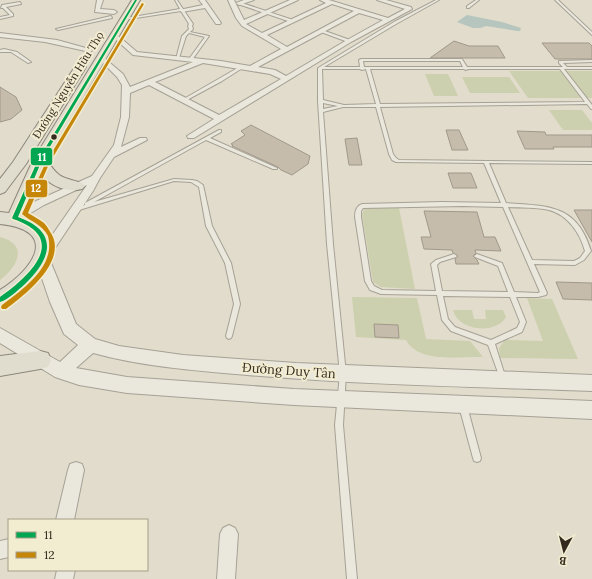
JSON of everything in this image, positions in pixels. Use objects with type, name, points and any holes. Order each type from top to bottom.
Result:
[{"type":"main road","name":"Đường Nguyễn Hữu Thọ","points":[[0,189],[19,164],[90,50],[104,35],[116,16],[122,0]]},
{"type":"main road","name":"Đường Nguyễn Hữu Thọ","points":[[116,16],[136,0]]},
{"type":"main road","name":"Đường Nguyễn Hữu Thọ","points":[[7,218],[100,57],[104,35]]},
{"type":"main road","points":[[40,160],[54,180],[64,185],[77,186]]},
{"type":"main road","points":[[0,179],[19,164]]},
{"type":"main road","points":[[0,300],[26,282],[36,270],[42,258],[45,246],[42,235],[36,228],[26,222],[7,218]]},
{"type":"main road","points":[[0,366],[40,360]]},
{"type":"street","points":[[100,0],[96,11],[116,16]]},
{"type":"street","points":[[231,0],[243,23],[286,49]]},
{"type":"street","points":[[239,3],[251,0]]},
{"type":"street","points":[[243,23],[295,0]]},
{"type":"street","points":[[191,136],[349,41],[409,10],[409,8],[380,0]]},
{"type":"street","points":[[262,35],[292,21],[327,1],[357,12],[389,20]]},
{"type":"street","points":[[182,10],[205,2],[218,23]]},
{"type":"street","points":[[251,68],[357,12]]},
{"type":"street","points":[[104,35],[135,54],[192,59],[242,66],[272,72],[287,79]]},
{"type":"street","points":[[0,36],[26,36],[90,50]]},
{"type":"street","points":[[42,258],[77,209],[95,178],[118,145],[123,128],[127,91],[126,85],[120,76],[100,57]]},
{"type":"street","points":[[151,83],[164,67],[167,57]]},
{"type":"street","points":[[127,91],[151,83],[202,61]]},
{"type":"street","points":[[151,83],[220,119]]},
{"type":"street","points":[[111,156],[143,140]]},
{"type":"street","points":[[7,218],[95,178]]},
{"type":"street","name":"Đường Duy Tân","points":[[42,258],[58,302],[70,329],[90,345],[119,353],[183,362],[344,374],[592,382]]},
{"type":"street","name":"Đường Duy Tân","points":[[0,335],[61,372],[92,379],[155,388],[342,400],[592,410]]},
{"type":"street","points":[[61,372],[90,345]]},
{"type":"street","points":[[65,519],[76,470]]},
{"type":"street","points":[[226,579],[229,534]]},
{"type":"lane","points":[[2,7],[20,3],[17,0]]},
{"type":"lane","points":[[176,0],[191,24],[191,29],[184,36],[177,58]]},
{"type":"lane","points":[[320,68],[438,0]]},
{"type":"lane","points":[[468,7],[478,0]]},
{"type":"lane","points":[[556,0],[592,34]]},
{"type":"lane","points":[[239,3],[292,21]]},
{"type":"lane","points":[[0,18],[12,15],[2,7]]},
{"type":"lane","points":[[58,29],[116,16],[182,10]]},
{"type":"lane","points":[[322,31],[349,41]]},
{"type":"lane","points":[[188,32],[208,36],[192,59]]},
{"type":"lane","points":[[0,51],[12,51],[29,62]]},
{"type":"lane","points":[[362,69],[361,60],[461,60],[466,69]]},
{"type":"lane","points":[[408,60],[412,69]]},
{"type":"lane","points":[[417,60],[421,68]]},
{"type":"lane","points":[[592,61],[560,62],[592,108]]},
{"type":"lane","points":[[579,62],[583,68]]},
{"type":"lane","points":[[587,62],[592,67]]},
{"type":"lane","points":[[184,100],[221,80],[242,66]]},
{"type":"lane","points":[[320,68],[466,69],[592,67]]},
{"type":"lane","points":[[320,68],[320,101],[330,244],[344,374],[339,425],[352,579]]},
{"type":"lane","points":[[368,69],[391,154],[394,159],[403,162],[592,162]]},
{"type":"lane","points":[[320,101],[344,106]]},
{"type":"lane","points":[[321,110],[344,106],[588,103]]},
{"type":"lane","points":[[77,209],[219,131]]},
{"type":"lane","points":[[206,138],[275,168]]},
{"type":"lane","points":[[486,162],[505,205],[530,262],[544,293],[538,295],[380,292],[372,288],[368,282],[358,211],[362,206],[505,205],[543,208],[557,211],[572,221],[585,240],[588,251],[582,259],[575,263],[530,262]]},
{"type":"lane","points":[[77,209],[174,180],[198,182],[201,186],[209,226],[228,263],[236,297],[237,304],[229,336]]},
{"type":"lane","points":[[454,256],[438,261],[434,264],[445,320],[453,329],[491,343],[520,330],[523,322],[513,294],[500,265],[477,256]]},
{"type":"lane","points":[[491,343],[503,380]]},
{"type":"lane","points":[[463,406],[478,458]]},
{"type":"green space","points":[[509,71],[592,71],[592,98],[528,98]]},
{"type":"green space","points":[[425,74],[448,74],[458,96],[434,96]]},
{"type":"green space","points":[[462,77],[509,77],[520,93],[470,93]]},
{"type":"green space","points":[[549,110],[582,110],[592,123],[592,130],[563,130]]},
{"type":"green space","points":[[372,207],[399,208],[415,289],[381,287],[373,282],[362,215],[364,209]]},
{"type":"green space","points":[[0,237],[15,245],[18,256],[12,268],[0,280]]},
{"type":"green space","points":[[352,297],[417,298],[426,339],[470,341],[483,357],[452,358],[430,356],[420,353],[412,348],[406,340],[356,337]]},
{"type":"green space","points":[[527,298],[552,299],[578,359],[500,358],[499,348],[505,340],[543,341]]},
{"type":"green space","points":[[453,310],[472,310],[474,319],[486,319],[485,310],[503,310],[506,317],[501,323],[494,326],[478,328],[469,326],[462,322],[456,317]]},
{"type":"shaded area","points":[[467,15],[502,22],[521,28],[520,31],[517,31],[486,26],[473,28],[457,22]]},
{"type":"building","points":[[454,41],[469,46],[498,46],[505,58],[430,58]]},
{"type":"building","points":[[542,43],[589,43],[592,46],[592,59],[555,59]]},
{"type":"building","points":[[0,87],[16,97],[22,110],[11,119],[0,122]]},
{"type":"building","points":[[251,125],[310,156],[308,164],[292,175],[232,146],[233,145],[231,144],[245,135],[241,131]]},
{"type":"building","points":[[446,130],[459,130],[468,150],[452,150]]},
{"type":"building","points":[[517,131],[545,132],[546,135],[592,135],[592,147],[525,149]]},
{"type":"building","points":[[357,138],[362,165],[349,165],[345,139]]},
{"type":"building","points":[[448,173],[471,173],[477,188],[453,188]]},
{"type":"building","points":[[574,210],[592,210],[592,242]]},
{"type":"building","points":[[424,211],[477,212],[484,237],[495,237],[501,251],[475,250],[476,253],[473,256],[479,264],[456,264],[455,259],[458,256],[453,253],[452,250],[424,249],[421,237],[431,237]]},
{"type":"building","points":[[556,282],[592,283],[592,300],[563,299]]},
{"type":"building","points":[[374,324],[398,325],[399,338],[375,337]]},
{"type":"transit line","name":"11","points":[[0,300],[28,277],[43,256],[45,245],[42,235],[24,221],[15,218],[40,160],[136,0]]},
{"type":"transit line","name":"12","points":[[4,307],[29,287],[49,262],[53,249],[51,236],[42,224],[25,214],[47,164],[143,4]]}]
